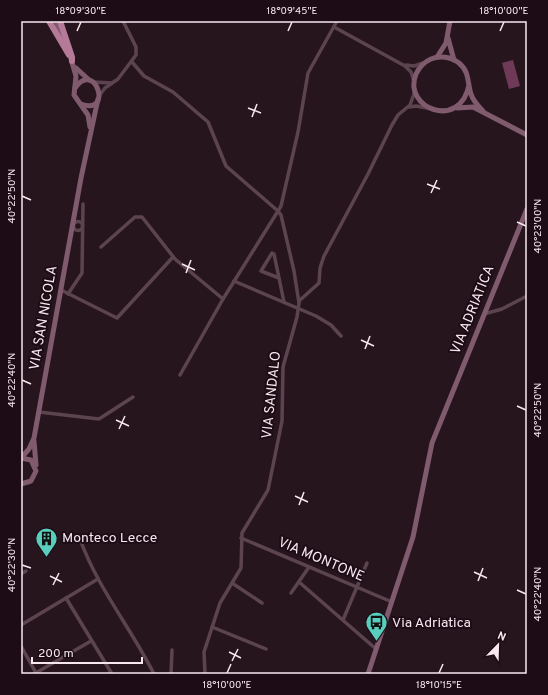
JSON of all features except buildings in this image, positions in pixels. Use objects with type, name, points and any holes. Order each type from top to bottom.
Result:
[{"type":"highway","points":[[50,21],[72,61]]},
{"type":"highway","points":[[60,21],[72,61]]},
{"type":"street","points":[[56,21],[72,61],[99,88],[99,98]]},
{"type":"street","points":[[80,104],[92,105],[106,88],[115,82],[136,55],[136,47],[123,21]]},
{"type":"street","points":[[332,21],[401,63],[411,72],[419,99],[432,110]]},
{"type":"street","points":[[401,63],[414,66],[437,57],[446,43],[450,21]]},
{"type":"street","points":[[180,374],[223,299],[278,211],[283,200],[298,132],[308,73],[336,24]]},
{"type":"street","points":[[448,35],[449,45],[454,60],[465,70],[471,95],[476,104],[483,111]]},
{"type":"street","points":[[437,57],[454,60]]},
{"type":"street","name":"VIA SAN NICOLA","points":[[72,61],[76,76],[76,88],[74,95],[89,118],[90,134]]},
{"type":"street","points":[[132,62],[144,76],[173,92],[208,122],[226,166],[278,211]]},
{"type":"street","points":[[299,301],[319,283],[320,268],[324,256],[368,174],[392,125],[398,115],[412,102],[418,69],[424,63]]},
{"type":"street","points":[[76,88],[82,81],[107,84],[115,82]]},
{"type":"street","points":[[455,108],[462,102],[467,94],[469,85]]},
{"type":"street","name":"VIA SAN NICOLA","points":[[21,458],[29,449],[34,438],[90,134],[99,98]]},
{"type":"street","points":[[405,110],[416,106],[439,111],[473,107],[527,135]]},
{"type":"street","name":"VIA SAN NICOLA","points":[[68,294],[82,273],[83,204]]},
{"type":"street","name":"VIA ADRIATICA","points":[[368,674],[413,537],[432,443],[527,209]]},
{"type":"street","name":"VIA SANDALO","points":[[205,674],[203,657],[212,627],[220,604],[242,563],[241,538],[245,528],[264,499],[271,480],[282,422],[283,367],[299,301],[291,254],[282,215],[278,211]]},
{"type":"street","points":[[101,247],[133,218],[140,216],[146,220],[173,257],[223,299]]},
{"type":"street","points":[[74,225],[76,230],[82,229],[83,226]]},
{"type":"street","points":[[279,278],[261,271],[272,253],[274,254],[279,278],[284,302]]},
{"type":"street","points":[[61,290],[117,318],[173,257]]},
{"type":"street","points":[[234,281],[321,318],[341,336]]},
{"type":"street","points":[[484,314],[502,309],[527,296]]},
{"type":"street","points":[[39,412],[99,419],[134,397]]},
{"type":"street","name":"VIA SAN NICOLA","points":[[34,438],[36,468]]},
{"type":"street","name":"VIA SAN NICOLA","points":[[21,458],[31,460],[36,468]]},
{"type":"street","points":[[22,484],[34,478],[36,468]]},
{"type":"street","name":"VIA MONTONE","points":[[241,538],[392,602]]},
{"type":"street","points":[[80,539],[98,579],[145,655],[154,674]]},
{"type":"street","points":[[343,620],[368,563]]},
{"type":"street","points":[[291,592],[309,567]]},
{"type":"street","points":[[21,574],[26,571]]},
{"type":"street","points":[[21,625],[98,579]]},
{"type":"street","points":[[299,582],[376,649]]},
{"type":"street","points":[[232,583],[262,603]]},
{"type":"street","points":[[66,598],[111,674]]},
{"type":"street","points":[[212,627],[266,649]]},
{"type":"street","points":[[21,646],[35,674],[91,641]]},
{"type":"street","points":[[171,674],[172,650]]},
{"type":"shaded area","points":[[513,60],[520,86],[509,89],[502,63]]},
{"type":"place","name":"Monteco Lecce","points":[[47,558]]},
{"type":"place","name":"Via Adriatica","points":[[376,642]]}]
